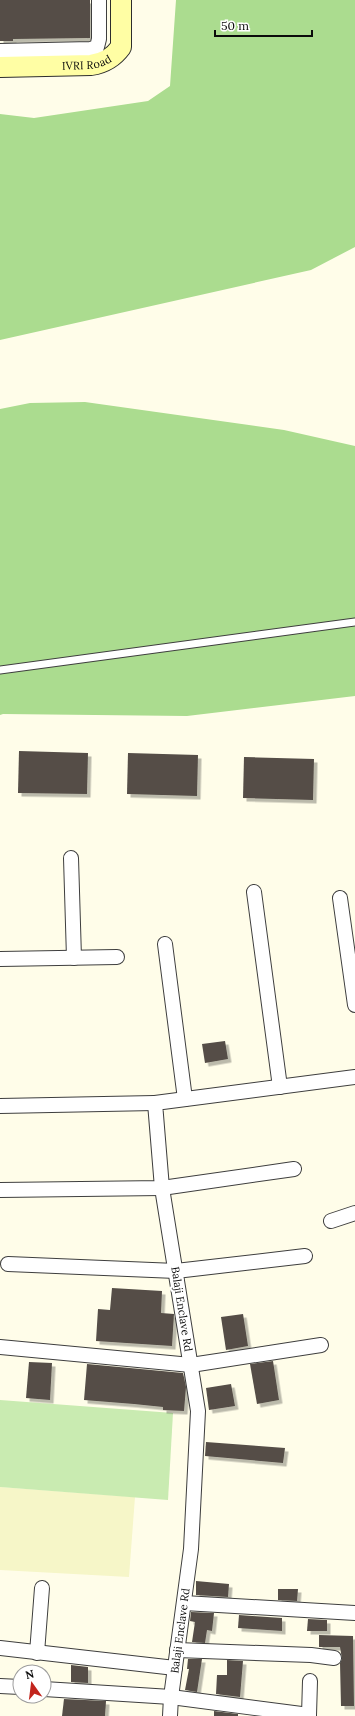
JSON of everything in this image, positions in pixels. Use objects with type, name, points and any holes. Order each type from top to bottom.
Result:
[{"type":"main road","name":"IVRI Road","points":[[0,67],[91,65],[104,62],[121,47],[121,0]]},
{"type":"street","points":[[0,51],[91,49],[97,47],[99,39],[99,0]]},
{"type":"street","points":[[71,858],[74,958]]},
{"type":"street","points":[[254,892],[280,1087]]},
{"type":"street","points":[[340,898],[355,1005]]},
{"type":"street","points":[[165,944],[185,1099]]},
{"type":"street","points":[[0,959],[117,957]]},
{"type":"street","points":[[0,1106],[155,1103],[355,1077]]},
{"type":"street","name":"Balaji Enclave Rd","points":[[155,1103],[162,1188],[198,1411],[191,1549],[171,1697],[170,1716]]},
{"type":"street","points":[[0,1190],[162,1188],[294,1169]]},
{"type":"street","points":[[330,1221],[355,1213]]},
{"type":"street","points":[[8,1264],[176,1271],[305,1256]]},
{"type":"street","points":[[0,1347],[191,1365],[322,1345]]},
{"type":"street","points":[[37,1652],[42,1588]]},
{"type":"street","points":[[184,1603],[355,1613]]},
{"type":"street","points":[[0,1648],[175,1668]]},
{"type":"street","points":[[177,1650],[311,1655],[334,1658]]},
{"type":"street","points":[[52,1689],[171,1697],[309,1715],[310,1681]]},
{"type":"street","points":[[0,1686],[12,1687]]},
{"type":"lane","points":[[0,670],[355,622]]},
{"type":"green space","points":[[176,0],[355,0],[355,247],[311,270],[0,340],[0,114],[34,118],[148,101],[170,86]]},
{"type":"green space","points":[[85,402],[284,430],[355,446],[355,696],[187,716],[0,715],[0,409],[30,403]]},
{"type":"green space","points":[[0,1400],[173,1413],[168,1500],[0,1487]]},
{"type":"green space","points":[[0,1487],[135,1497],[129,1577],[0,1570]]},
{"type":"building","points":[[0,0],[90,0],[90,38],[13,39],[13,41],[0,41]]},
{"type":"building","points":[[19,751],[88,753],[87,794],[18,793]]},
{"type":"building","points":[[128,753],[198,755],[197,796],[127,794]]},
{"type":"building","points":[[244,757],[314,759],[313,800],[243,798]]},
{"type":"building","points":[[225,1041],[228,1059],[205,1063],[202,1044]]},
{"type":"building","points":[[112,1288],[162,1291],[161,1313],[174,1314],[172,1346],[96,1341],[98,1309],[110,1310]]},
{"type":"building","points":[[243,1314],[248,1346],[226,1350],[221,1317]]},
{"type":"building","points":[[273,1361],[279,1400],[257,1404],[250,1364]]},
{"type":"building","points":[[29,1362],[52,1363],[50,1400],[26,1398]]},
{"type":"building","points":[[87,1364],[183,1373],[186,1387],[184,1411],[163,1410],[163,1407],[84,1400]]},
{"type":"building","points":[[231,1384],[235,1406],[209,1410],[206,1388]]},
{"type":"building","points":[[206,1442],[285,1448],[283,1463],[205,1456]]},
{"type":"building","points":[[196,1581],[229,1584],[228,1597],[196,1595]]},
{"type":"building","points":[[278,1589],[298,1589],[297,1601],[278,1600]]},
{"type":"building","points":[[191,1612],[214,1613],[212,1631],[207,1630],[205,1643],[192,1642],[195,1622],[190,1621]]},
{"type":"building","points":[[239,1615],[282,1618],[282,1631],[238,1628]]},
{"type":"building","points":[[308,1619],[327,1620],[327,1631],[307,1631]]},
{"type":"building","points":[[319,1635],[353,1636],[354,1706],[341,1706],[340,1663],[342,1659],[340,1647],[319,1647]]},
{"type":"building","points":[[188,1659],[202,1659],[197,1692],[185,1690],[189,1669],[187,1669]]},
{"type":"building","points":[[227,1660],[243,1661],[240,1697],[216,1694],[217,1675],[227,1675]]},
{"type":"building","points":[[71,1665],[88,1667],[88,1683],[71,1682]]},
{"type":"building","points":[[64,1699],[106,1701],[105,1716],[62,1716]]},
{"type":"building","points":[[214,1711],[238,1714],[238,1716],[214,1716]]}]
